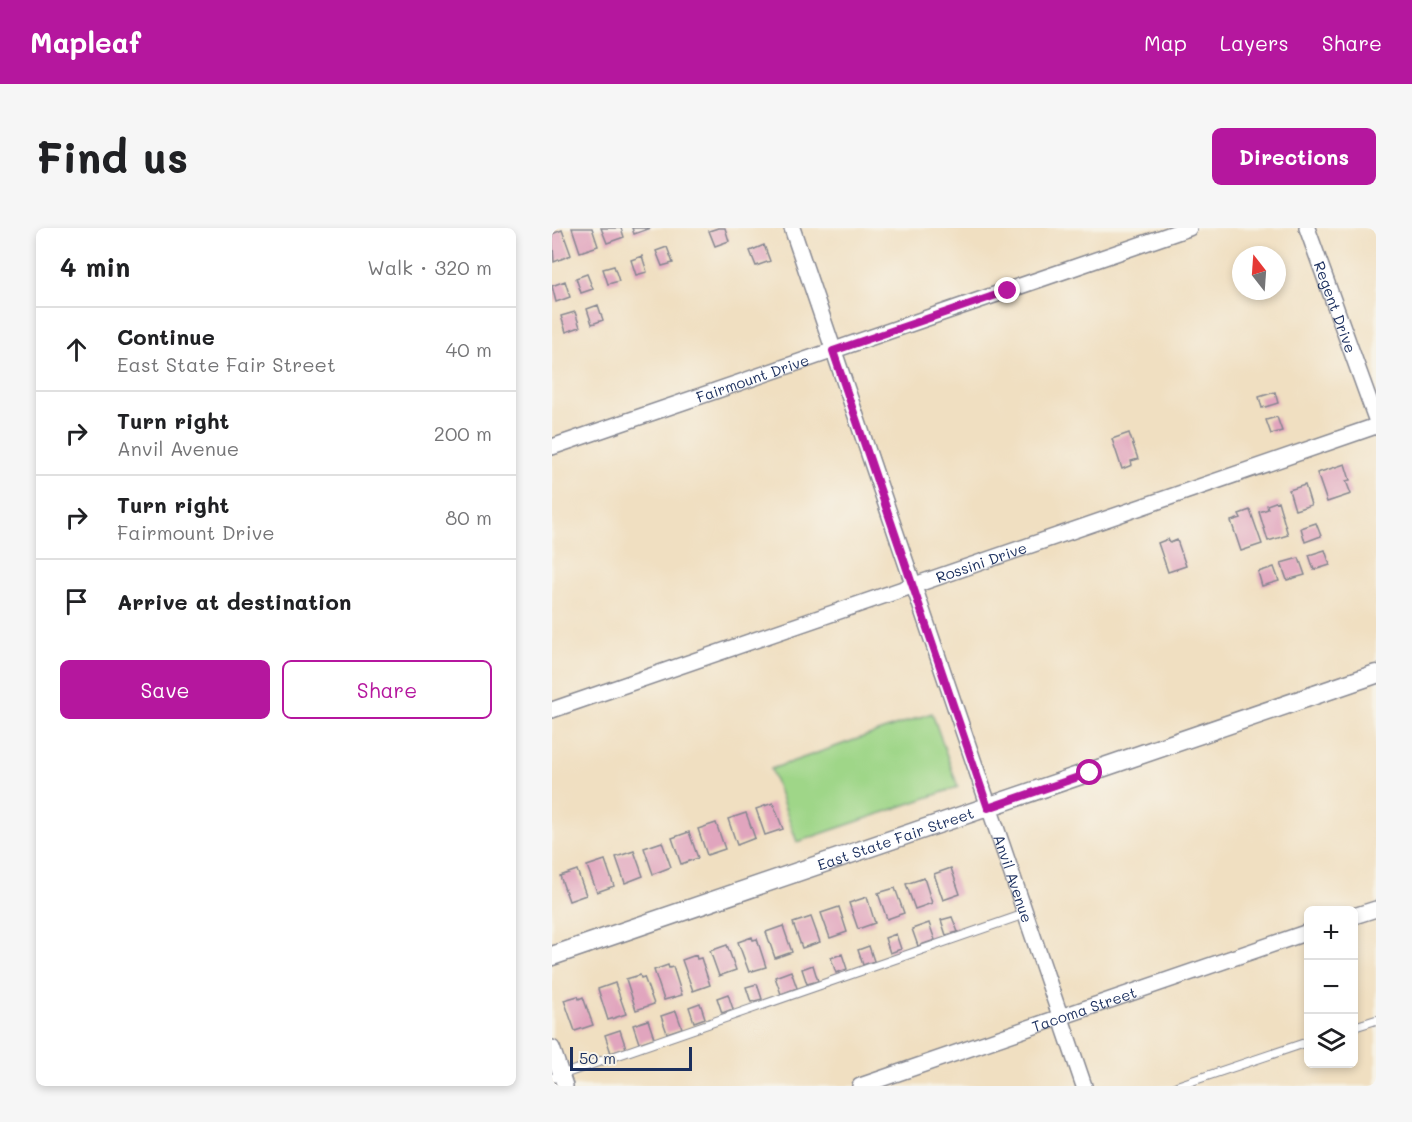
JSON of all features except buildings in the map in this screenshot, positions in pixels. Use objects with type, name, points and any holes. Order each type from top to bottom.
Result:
[{"type":"street","name":"Anvil Avenue","points":[[792,228],[1084,1086]]},
{"type":"street","name":"Fairmount Drive","points":[[552,447],[1189,228]]},
{"type":"street","name":"Regent Drive","points":[[1307,228],[1376,419]]},
{"type":"street","name":"Rossini Drive","points":[[552,710],[1376,426]]},
{"type":"street","name":"East State Fair Street","points":[[552,956],[1376,674]]},
{"type":"street","points":[[1358,914],[1376,909]]},
{"type":"street","name":"Tacoma Street","points":[[860,1086],[1304,933]]},
{"type":"street","points":[[552,1048],[559,1080]]},
{"type":"lane","points":[[559,1080],[1025,914]]},
{"type":"lane","points":[[1358,1025],[1376,1020]]},
{"type":"lane","points":[[1177,1086],[1304,1043]]},
{"type":"green space","points":[[932,713],[958,787],[797,842],[771,769]]},
{"type":"route","points":[[1008,291],[833,351],[988,808],[1090,773]]}]
